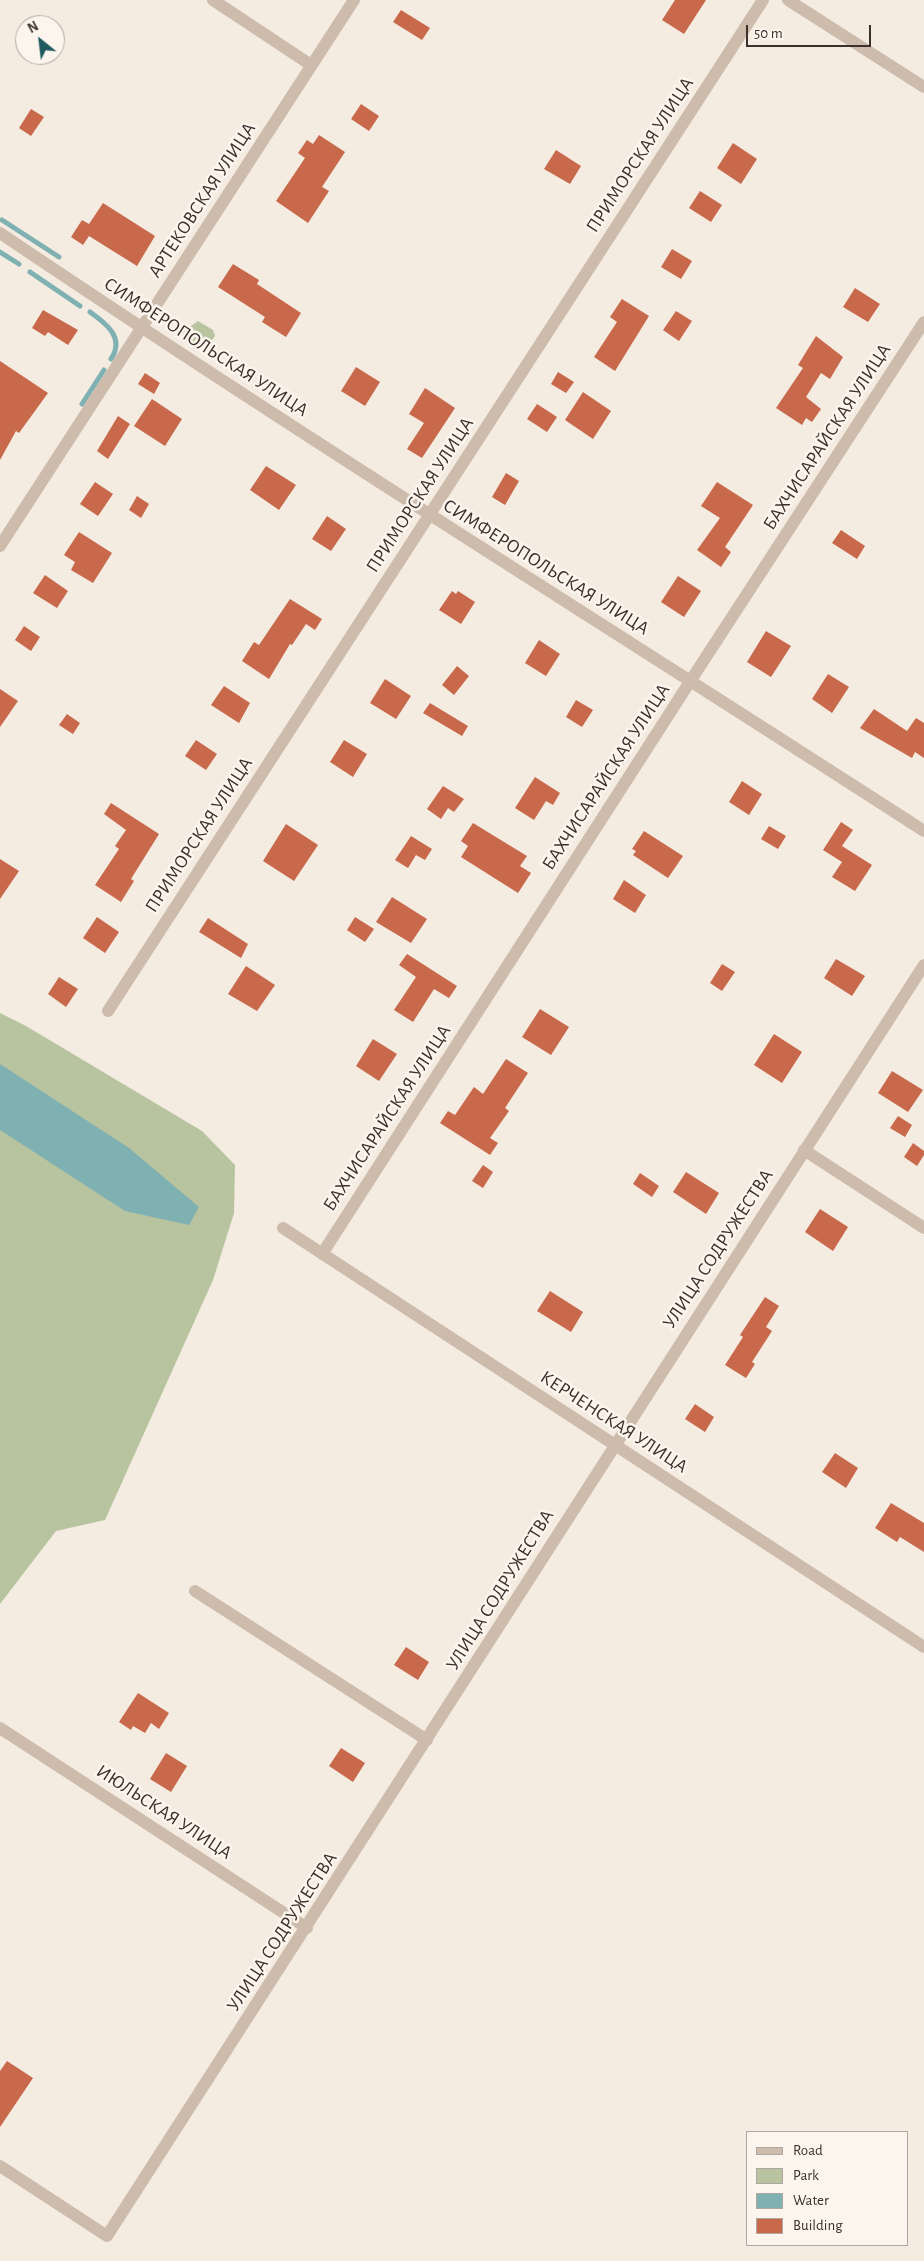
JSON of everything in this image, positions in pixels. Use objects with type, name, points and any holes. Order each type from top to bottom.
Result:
[{"type":"street","points":[[214,0],[311,65]]},
{"type":"street","name":"АРТЕКОВСКАЯ УЛИЦА","points":[[0,546],[354,0]]},
{"type":"street","name":"ПРИМОРСКАЯ УЛИЦА","points":[[108,1011],[762,0]]},
{"type":"street","points":[[788,0],[924,87]]},
{"type":"street","name":"СИМФЕРОПОЛЬСКАЯ УЛИЦА","points":[[0,233],[429,515],[691,680],[924,831]]},
{"type":"street","name":"БАХЧИСАРАЙСКАЯ УЛИЦА","points":[[322,1254],[924,322]]},
{"type":"street","name":"УЛИЦА СОДРУЖЕСТВА","points":[[0,2166],[107,2236],[307,1928],[924,964]]},
{"type":"street","points":[[804,1150],[924,1228]]},
{"type":"street","name":"КЕРЧЕНСКАЯ УЛИЦА","points":[[283,1228],[924,1647]]},
{"type":"street","points":[[195,1591],[427,1740]]},
{"type":"street","name":"ИЮЛЬСКАЯ УЛИЦА","points":[[0,1728],[307,1928]]},
{"type":"green space","points":[[198,321],[213,330],[215,336],[206,348],[195,349],[181,339],[184,331]]},
{"type":"green space","points":[[0,1013],[26,1026],[202,1131],[235,1165],[234,1213],[213,1280],[105,1520],[56,1531],[0,1604]]},
{"type":"water","points":[[0,1064],[129,1148],[199,1207],[189,1225],[125,1211],[0,1130]]},
{"type":"building","points":[[675,0],[706,0],[684,34],[662,20]]},
{"type":"building","points":[[401,10],[430,28],[422,40],[393,22]]},
{"type":"building","points":[[361,104],[379,116],[369,131],[351,119]]},
{"type":"building","points":[[31,109],[44,117],[31,136],[19,128]]},
{"type":"building","points":[[319,135],[345,152],[322,187],[329,191],[308,223],[276,201],[305,158],[298,153],[307,140],[313,144]]},
{"type":"building","points":[[733,143],[757,159],[741,184],[717,168]]},
{"type":"building","points":[[556,150],[581,166],[570,184],[544,169]]},
{"type":"building","points":[[700,191],[722,205],[711,222],[689,208]]},
{"type":"building","points":[[103,203],[155,236],[137,266],[89,236],[83,245],[71,237],[82,220],[89,224]]},
{"type":"building","points":[[672,249],[692,261],[681,279],[661,267]]},
{"type":"building","points":[[233,264],[259,280],[257,284],[301,313],[286,337],[262,322],[265,317],[218,287]]},
{"type":"building","points":[[855,288],[880,304],[868,322],[843,307]]},
{"type":"building","points":[[622,299],[649,316],[615,371],[594,357],[617,322],[610,317]]},
{"type":"building","points":[[43,310],[78,330],[68,345],[48,332],[45,336],[32,328]]},
{"type":"building","points":[[676,311],[692,321],[679,341],[663,330]]},
{"type":"building","points":[[816,336],[843,357],[830,379],[821,373],[806,397],[821,409],[812,422],[806,418],[802,425],[776,408],[803,368],[798,365]]},
{"type":"building","points":[[0,361],[48,393],[19,433],[16,431],[0,460]]},
{"type":"building","points":[[356,367],[380,382],[365,406],[341,391]]},
{"type":"building","points":[[558,372],[574,382],[566,393],[551,384]]},
{"type":"building","points":[[145,373],[160,383],[154,394],[138,384]]},
{"type":"building","points":[[425,388],[455,408],[422,458],[407,449],[424,423],[409,414]]},
{"type":"building","points":[[583,392],[611,411],[593,439],[565,420]]},
{"type":"building","points":[[152,399],[182,419],[165,446],[134,426]]},
{"type":"building","points":[[537,404],[557,417],[547,432],[527,419]]},
{"type":"building","points":[[118,416],[130,424],[108,459],[97,451]]},
{"type":"building","points":[[266,466],[296,485],[279,510],[250,490]]},
{"type":"building","points":[[506,473],[519,481],[505,505],[492,497]]},
{"type":"building","points":[[95,482],[113,494],[98,516],[80,504]]},
{"type":"building","points":[[717,482],[753,505],[725,547],[731,552],[721,567],[697,550],[720,518],[701,506]]},
{"type":"building","points":[[137,496],[149,504],[141,518],[129,510]]},
{"type":"building","points":[[327,516],[346,529],[331,551],[312,539]]},
{"type":"building","points":[[841,530],[865,546],[857,559],[832,543]]},
{"type":"building","points":[[79,532],[112,553],[93,583],[71,570],[75,562],[64,555]]},
{"type":"building","points":[[45,575],[68,591],[57,608],[33,593]]},
{"type":"building","points":[[678,576],[701,591],[684,617],[661,602]]},
{"type":"building","points":[[452,591],[456,594],[458,591],[475,602],[461,624],[439,610]]},
{"type":"building","points":[[290,599],[322,619],[315,630],[306,624],[292,645],[290,644],[269,679],[242,661],[254,642],[259,645]]},
{"type":"building","points":[[24,626],[40,637],[31,651],[15,640]]},
{"type":"building","points":[[766,631],[791,646],[771,677],[747,662]]},
{"type":"building","points":[[539,640],[560,654],[546,676],[525,663]]},
{"type":"building","points":[[457,666],[469,676],[454,695],[442,685]]},
{"type":"building","points":[[828,674],[849,687],[832,713],[812,699]]},
{"type":"building","points":[[385,679],[411,696],[396,719],[370,703]]},
{"type":"building","points":[[224,686],[250,703],[239,723],[211,705]]},
{"type":"building","points":[[0,689],[18,701],[0,727]]},
{"type":"building","points":[[576,700],[593,710],[582,727],[566,717]]},
{"type":"building","points":[[430,703],[468,726],[462,736],[423,713]]},
{"type":"building","points":[[874,709],[907,731],[916,718],[924,723],[924,758],[915,752],[912,758],[860,728]]},
{"type":"building","points":[[67,714],[80,723],[73,734],[59,725]]},
{"type":"building","points":[[196,740],[217,754],[206,770],[185,756]]},
{"type":"building","points":[[344,740],[367,754],[353,777],[330,762]]},
{"type":"building","points":[[535,777],[560,793],[553,805],[546,801],[534,820],[515,808]]},
{"type":"building","points":[[742,781],[762,794],[749,815],[729,802]]},
{"type":"building","points":[[443,786],[464,799],[454,812],[448,808],[441,819],[427,809]]},
{"type":"building","points":[[111,803],[159,834],[131,879],[134,881],[121,902],[95,885],[119,849],[115,846],[126,830],[104,814]]},
{"type":"building","points":[[841,822],[853,830],[842,846],[872,865],[855,891],[832,877],[842,862],[823,850]]},
{"type":"building","points":[[473,823],[527,856],[520,866],[531,873],[518,893],[461,857],[468,846],[461,841]]},
{"type":"building","points":[[286,824],[318,845],[294,881],[263,861]]},
{"type":"building","points":[[769,826],[786,836],[778,849],[761,839]]},
{"type":"building","points":[[644,831],[683,856],[668,878],[633,855],[636,851],[632,849]]},
{"type":"building","points":[[411,836],[432,849],[425,860],[416,855],[408,868],[395,860]]},
{"type":"building","points":[[0,859],[19,871],[0,899]]},
{"type":"building","points":[[624,880],[646,895],[635,913],[613,899]]},
{"type":"building","points":[[392,897],[427,919],[411,943],[376,922]]},
{"type":"building","points":[[97,917],[119,932],[105,953],[83,938]]},
{"type":"building","points":[[355,917],[374,929],[365,942],[347,930]]},
{"type":"building","points":[[208,918],[248,944],[241,958],[199,932]]},
{"type":"building","points":[[407,954],[457,986],[449,998],[434,989],[413,1022],[394,1010],[416,977],[399,965]]},
{"type":"building","points":[[836,959],[865,976],[852,996],[824,978]]},
{"type":"building","points":[[722,964],[735,972],[722,991],[710,983]]},
{"type":"building","points":[[246,966],[275,985],[257,1011],[228,994]]},
{"type":"building","points":[[59,977],[78,989],[66,1007],[48,994]]},
{"type":"building","points":[[540,1009],[569,1027],[551,1055],[522,1037]]},
{"type":"building","points":[[774,1034],[802,1052],[782,1083],[754,1065]]},
{"type":"building","points":[[373,1039],[397,1054],[379,1081],[356,1066]]},
{"type":"building","points":[[506,1059],[528,1073],[505,1108],[509,1111],[490,1138],[498,1143],[490,1155],[440,1123],[448,1111],[455,1115],[474,1087],[483,1094]]},
{"type":"building","points":[[892,1071],[923,1090],[908,1112],[878,1093]]},
{"type":"building","points":[[898,1116],[912,1125],[905,1137],[890,1128]]},
{"type":"building","points":[[913,1143],[924,1151],[924,1155],[917,1166],[904,1157]]},
{"type":"building","points":[[483,1165],[493,1172],[483,1188],[472,1181]]},
{"type":"building","points":[[686,1172],[719,1193],[706,1214],[673,1192]]},
{"type":"building","points":[[640,1173],[659,1186],[652,1197],[633,1184]]},
{"type":"building","points":[[820,1209],[848,1227],[833,1251],[805,1232]]},
{"type":"building","points":[[550,1291],[583,1312],[571,1332],[537,1311]]},
{"type":"building","points":[[765,1297],[779,1306],[766,1327],[772,1331],[752,1362],[755,1364],[746,1378],[725,1365],[743,1337],[740,1335]]},
{"type":"building","points":[[695,1404],[714,1417],[705,1432],[685,1419]]},
{"type":"building","points":[[835,1453],[858,1468],[846,1488],[822,1472]]},
{"type":"building","points":[[891,1503],[924,1523],[924,1552],[900,1537],[897,1542],[875,1528]]},
{"type":"building","points":[[406,1647],[429,1662],[418,1680],[394,1665]]},
{"type":"building","points":[[138,1693],[169,1713],[159,1729],[151,1723],[145,1733],[133,1726],[131,1730],[119,1722]]},
{"type":"building","points":[[341,1748],[365,1763],[353,1782],[329,1766]]},
{"type":"building","points":[[166,1753],[187,1766],[171,1792],[150,1779]]},
{"type":"building","points":[[7,2061],[33,2078],[0,2127],[0,2071]]},
{"type":"waterway","points":[[2,220],[59,257]]},
{"type":"waterway","points":[[0,252],[19,264]]},
{"type":"waterway","points":[[30,272],[80,306]]},
{"type":"waterway","points":[[90,312],[108,327],[115,338],[115,351],[111,359]]},
{"type":"waterway","points":[[82,404],[104,370]]}]
